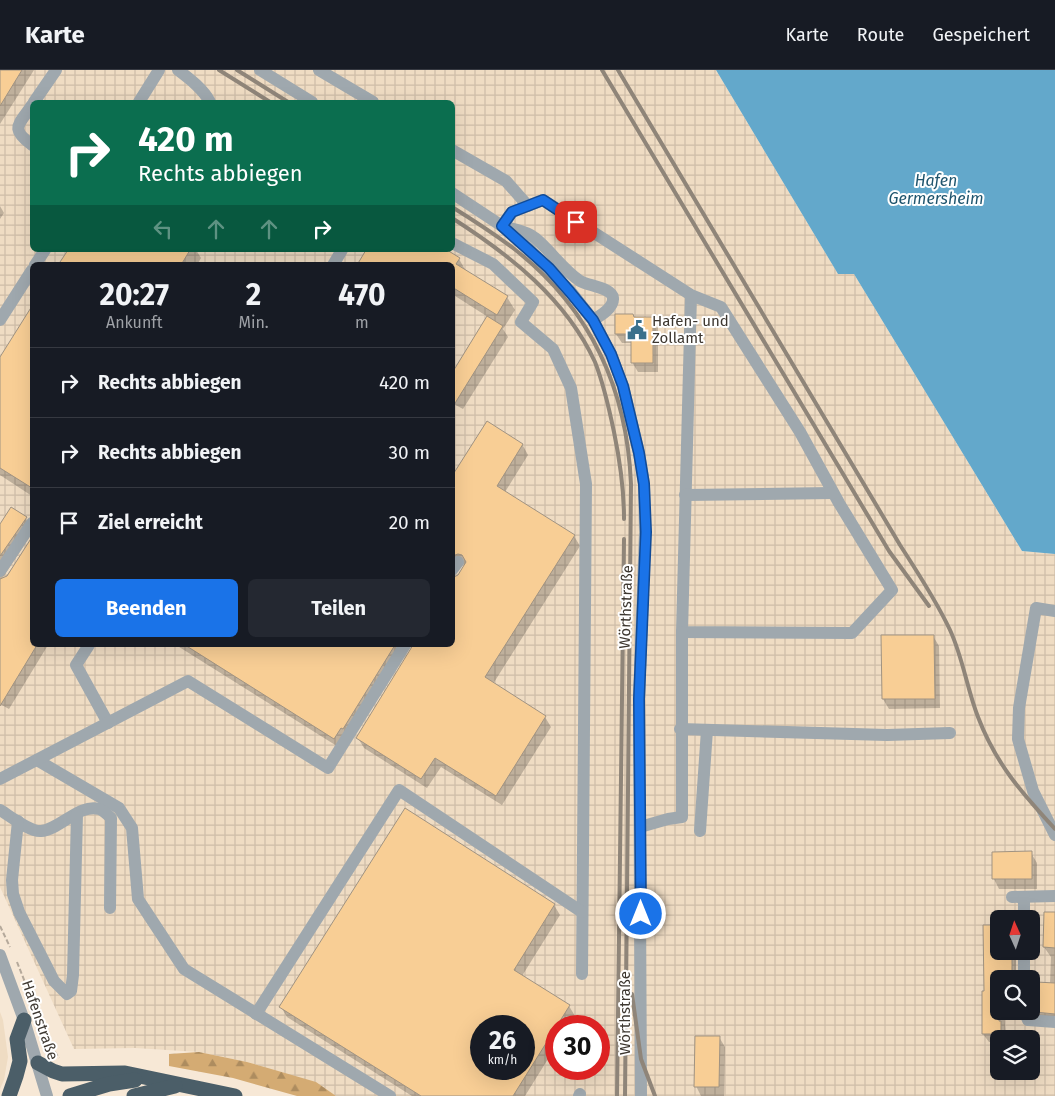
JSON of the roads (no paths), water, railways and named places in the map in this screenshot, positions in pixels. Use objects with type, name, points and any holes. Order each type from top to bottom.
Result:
[{"type":"highway","points":[[9,1096],[20,1061],[18,1039],[24,1020]]},
{"type":"highway","points":[[38,1063],[62,1074],[125,1073],[235,1096]]},
{"type":"highway","points":[[70,1096],[109,1084],[149,1078]]},
{"type":"highway","points":[[134,1096],[184,1084]]},
{"type":"street","points":[[36,100],[56,70]]},
{"type":"street","points":[[140,100],[159,70]]},
{"type":"street","points":[[178,70],[209,100]]},
{"type":"street","points":[[260,70],[309,100]]},
{"type":"street","points":[[318,70],[370,100]]},
{"type":"street","points":[[30,108],[19,125],[18,131],[20,136],[30,144]]},
{"type":"street","points":[[455,152],[506,181],[528,206]]},
{"type":"street","name":"Wörthstraße","points":[[455,194],[502,226],[549,268],[593,320],[611,354],[623,386],[639,453],[644,484],[646,532],[639,699],[641,1096]]},
{"type":"street","points":[[593,320],[611,306],[613,296],[608,291],[587,285],[576,278],[534,236],[502,226],[512,212],[543,200],[690,295],[721,307],[800,432],[833,492],[892,590],[852,633],[682,632]]},
{"type":"street","points":[[455,245],[492,264],[533,302],[521,322],[553,349],[571,388],[586,484],[582,974]]},
{"type":"street","points":[[0,320],[30,273]]},
{"type":"street","points":[[682,817],[680,729],[690,295]]},
{"type":"street","points":[[685,495],[833,492]]},
{"type":"street","points":[[0,571],[30,526]]},
{"type":"street","points":[[1055,611],[1036,608],[1019,708],[1018,740],[1033,791],[1055,835]]},
{"type":"street","points":[[88,647],[76,666],[103,725]]},
{"type":"street","points":[[0,779],[188,681],[328,768],[404,647]]},
{"type":"street","points":[[680,729],[887,735],[950,733]]},
{"type":"street","points":[[640,828],[668,819],[682,817],[700,831],[707,730]]},
{"type":"street","points":[[37,760],[119,808],[132,828],[138,899],[184,970],[390,1096]]},
{"type":"street","points":[[256,1014],[399,790],[582,912]]},
{"type":"street","points":[[0,810],[39,831],[48,830],[89,808],[100,809],[111,818],[110,908]]},
{"type":"street","points":[[18,821],[12,880],[13,894],[19,912],[54,981],[67,994],[71,991],[74,975],[77,814]]},
{"type":"street","points":[[1022,910],[1018,897],[1055,896]]},
{"type":"street","name":"Hafenstraße","points":[[5,952],[47,1096]]},
{"type":"street","points":[[1028,1020],[1055,1022]]},
{"type":"water","name":"Hafen Germersheim","points":[[716,70],[1055,70],[1055,554],[1022,551],[854,274],[838,274]]},
{"type":"railway","points":[[219,70],[267,100]]},
{"type":"railway","points":[[237,70],[285,100]]},
{"type":"railway","points":[[602,70],[889,551],[929,606]]},
{"type":"railway","points":[[618,70],[939,608],[962,662],[974,706],[985,734],[1001,763],[1020,790],[1055,829]]},
{"type":"railway","points":[[455,209],[513,248],[540,271],[563,296],[583,323],[599,352],[612,383],[622,415],[628,449],[631,484],[625,1096]]},
{"type":"railway","points":[[455,220],[495,247],[534,280],[569,318],[583,339],[595,362],[610,414],[621,475],[624,519]]},
{"type":"railway","points":[[617,1096],[624,539]]},
{"type":"railway","points":[[632,994],[641,1059],[655,1096]]},
{"type":"place","name":"Hafen- und Zollamt","points":[[637,330]]}]
